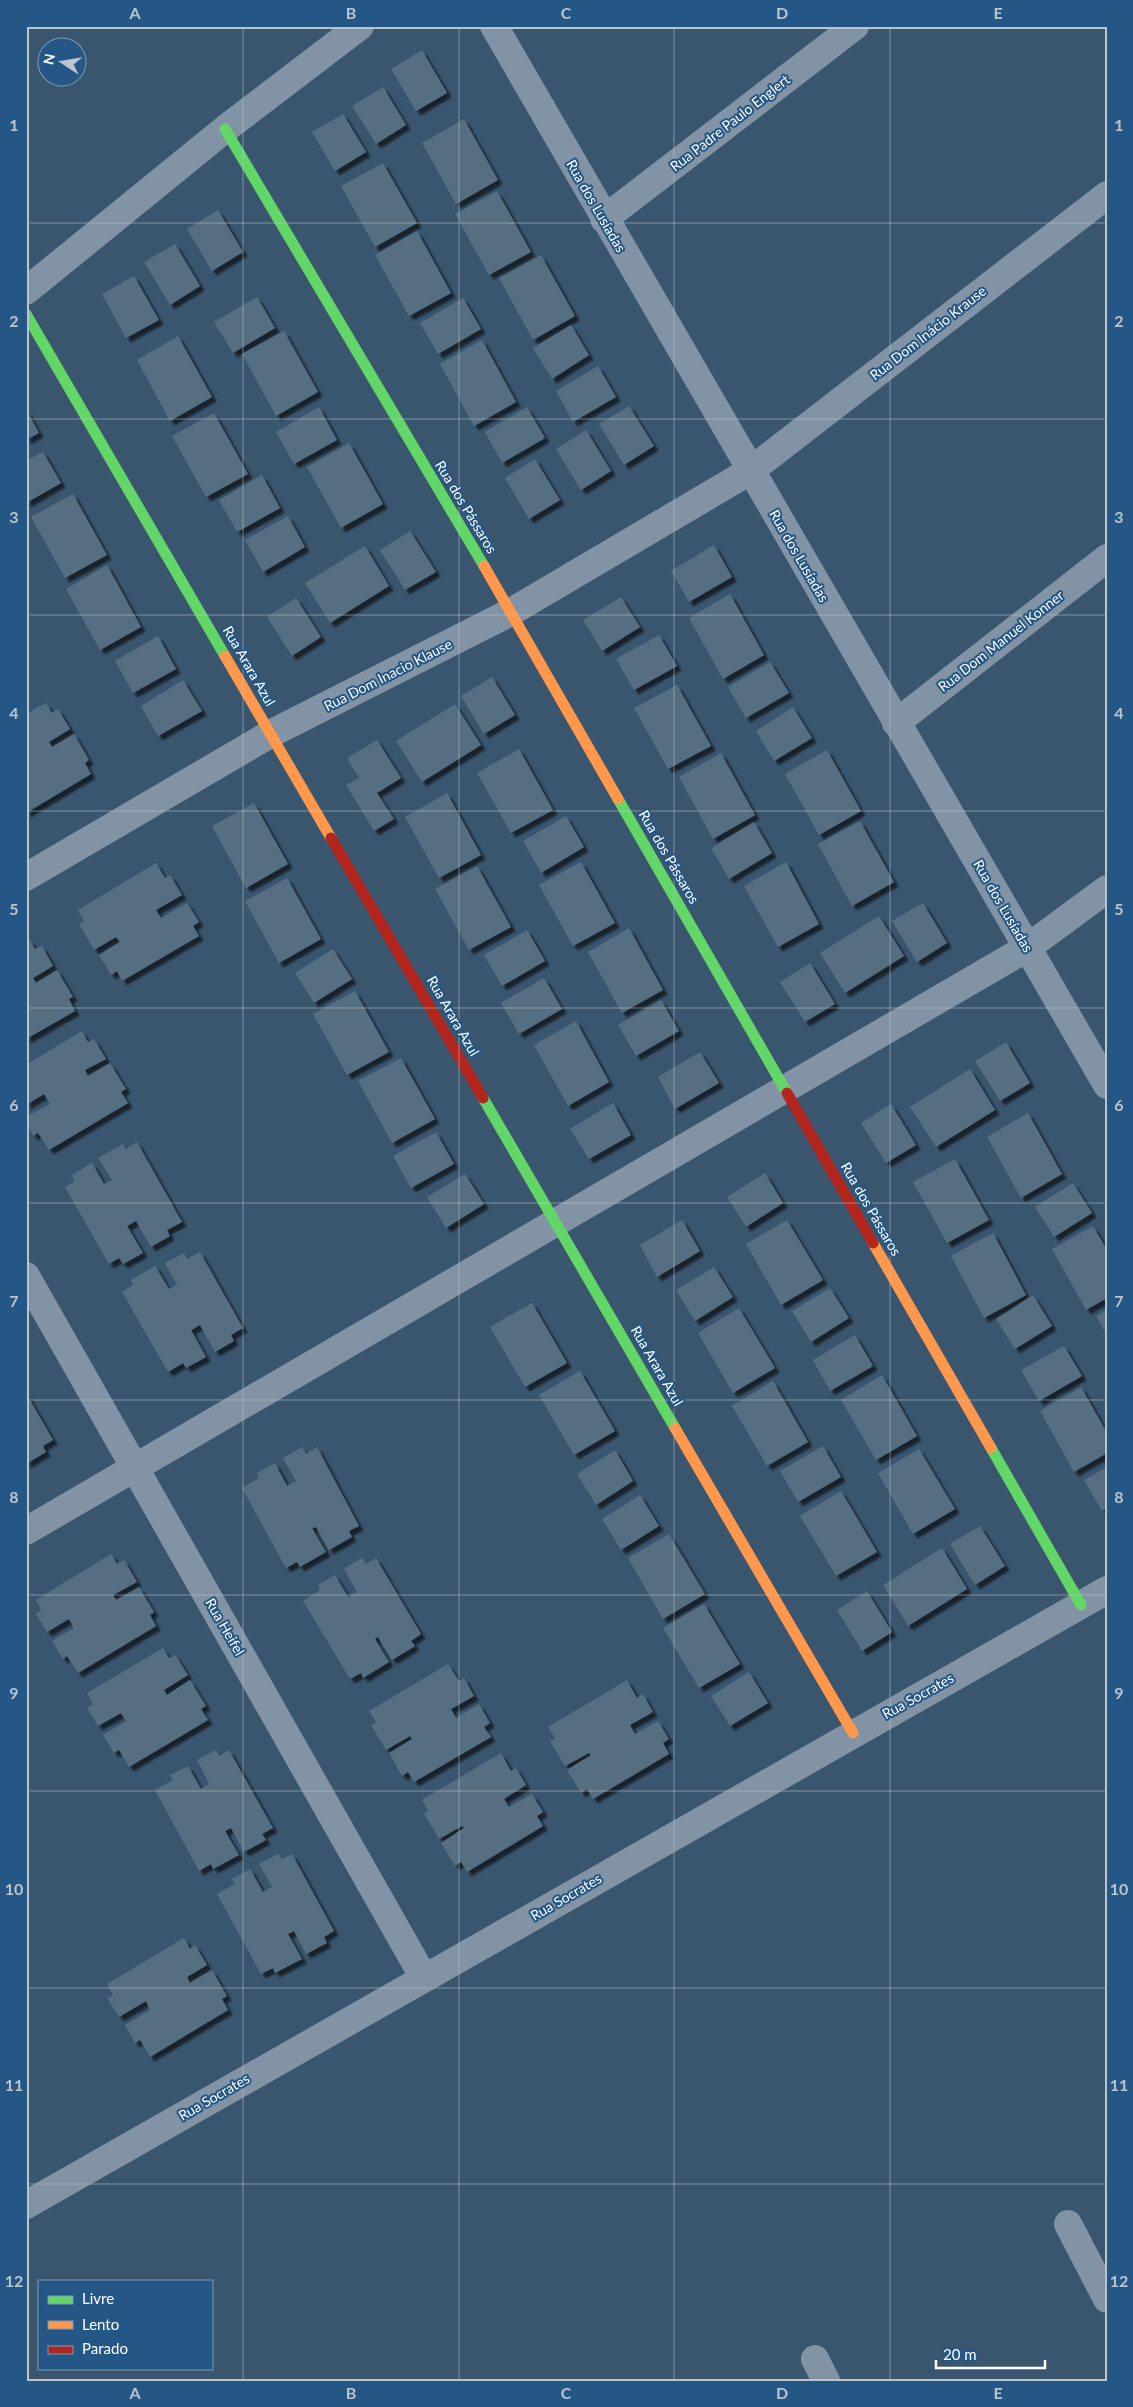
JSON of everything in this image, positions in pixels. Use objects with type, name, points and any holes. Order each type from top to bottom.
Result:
[{"type":"street","points":[[26,291],[224,129],[360,26]]},
{"type":"street","name":"Rua dos Lusíadas","points":[[494,26],[1107,1085]]},
{"type":"street","name":"Rua Padre Paulo Englert","points":[[604,219],[855,26]]},
{"type":"street","name":"Rua dos Pássaros","points":[[224,129],[511,612],[1081,1605]]},
{"type":"street","name":"Rua Dom Inácio Krause","points":[[750,471],[1107,195]]},
{"type":"street","name":"Rua Arara Azul","points":[[26,314],[272,733],[853,1733]]},
{"type":"street","name":"Rua Dom Inacio Klause","points":[[26,878],[272,733],[511,612],[750,471]]},
{"type":"street","name":"Rua Dom Manuel Konner","points":[[896,723],[1107,558]]},
{"type":"street","points":[[26,1531],[1027,948],[1107,889]]},
{"type":"street","name":"Rua Heifel","points":[[26,1276],[424,1978]]},
{"type":"street","name":"Rua Socrates","points":[[26,2205],[1107,1590]]},
{"type":"street","points":[[1068,2224],[1107,2299]]},
{"type":"building","points":[[422,50],[447,93],[416,111],[391,69]]},
{"type":"building","points":[[383,87],[406,125],[376,144],[352,106]]},
{"type":"building","points":[[343,114],[366,152],[335,171],[312,132]]},
{"type":"building","points":[[464,119],[498,180],[456,204],[422,143]]},
{"type":"building","points":[[383,163],[417,223],[375,247],[341,186]]},
{"type":"building","points":[[497,191],[531,252],[489,275],[455,214]]},
{"type":"building","points":[[218,210],[243,252],[212,271],[187,229]]},
{"type":"building","points":[[417,231],[451,293],[409,316],[375,255]]},
{"type":"building","points":[[175,244],[200,286],[170,305],[144,262]]},
{"type":"building","points":[[541,255],[575,316],[533,340],[499,278]]},
{"type":"building","points":[[134,276],[159,320],[126,338],[102,294]]},
{"type":"building","points":[[257,297],[275,328],[233,353],[214,322]]},
{"type":"building","points":[[463,298],[481,329],[438,354],[420,323]]},
{"type":"building","points":[[571,325],[589,355],[552,379],[533,348]]},
{"type":"building","points":[[284,331],[318,392],[276,416],[242,354]]},
{"type":"building","points":[[178,336],[212,397],[170,421],[137,360]]},
{"type":"building","points":[[482,340],[516,402],[474,426],[440,364]]},
{"type":"building","points":[[598,366],[616,397],[573,422],[556,391]]},
{"type":"building","points":[[629,406],[654,446],[624,465],[599,424]]},
{"type":"building","points":[[319,407],[337,440],[294,464],[276,432]]},
{"type":"building","points":[[527,407],[545,438],[502,463],[485,432]]},
{"type":"building","points":[[26,409],[39,433],[26,440]]},
{"type":"building","points":[[214,413],[248,474],[206,497],[172,436]]},
{"type":"building","points":[[586,430],[611,471],[581,490],[556,449]]},
{"type":"building","points":[[349,443],[383,504],[341,528],[307,467]]},
{"type":"building","points":[[43,452],[61,483],[26,503],[26,461]]},
{"type":"building","points":[[535,459],[560,500],[529,519],[505,478]]},
{"type":"building","points":[[262,475],[280,508],[237,532],[219,500]]},
{"type":"building","points":[[73,494],[107,555],[65,578],[31,517]]},
{"type":"building","points":[[288,516],[305,547],[263,572],[245,540]]},
{"type":"building","points":[[410,531],[436,572],[405,590],[380,550]]},
{"type":"building","points":[[714,545],[732,577],[689,602],[671,571]]},
{"type":"building","points":[[365,546],[389,586],[330,623],[305,583]]},
{"type":"building","points":[[107,565],[141,627],[100,650],[66,589]]},
{"type":"building","points":[[730,594],[764,655],[723,679],[689,618]]},
{"type":"building","points":[[621,597],[640,627],[602,651],[583,620]]},
{"type":"building","points":[[296,598],[321,637],[292,656],[267,617]]},
{"type":"building","points":[[659,635],[677,666],[634,690],[616,659]]},
{"type":"building","points":[[158,636],[176,669],[133,693],[115,661]]},
{"type":"building","points":[[770,662],[789,693],[746,718],[728,687]]},
{"type":"building","points":[[492,677],[515,715],[484,734],[461,696]]},
{"type":"building","points":[[183,680],[202,711],[158,736],[141,706]]},
{"type":"building","points":[[677,685],[711,746],[668,769],[634,708]]},
{"type":"building","points":[[46,703],[52,713],[58,709],[70,729],[49,742],[52,747],[74,734],[89,760],[85,763],[91,774],[26,813],[26,714]]},
{"type":"building","points":[[455,704],[481,745],[422,782],[396,741]]},
{"type":"building","points":[[793,707],[812,738],[774,761],[756,731]]},
{"type":"building","points":[[377,740],[401,778],[377,793],[394,819],[374,831],[346,785],[359,778],[347,758]]},
{"type":"building","points":[[519,749],[553,810],[511,833],[477,773]]},
{"type":"building","points":[[827,750],[861,811],[819,835],[785,774]]},
{"type":"building","points":[[721,753],[755,815],[713,839],[679,777]]},
{"type":"building","points":[[447,793],[481,855],[439,878],[405,817]]},
{"type":"building","points":[[254,803],[288,864],[246,888],[212,826]]},
{"type":"building","points":[[566,816],[584,847],[541,873],[523,841]]},
{"type":"building","points":[[860,821],[894,882],[852,906],[818,844]]},
{"type":"building","points":[[754,822],[772,853],[729,879],[711,848]]},
{"type":"building","points":[[581,862],[615,923],[573,946],[539,885]]},
{"type":"building","points":[[786,862],[819,924],[778,947],[744,886]]},
{"type":"building","points":[[156,863],[165,878],[170,875],[182,895],[156,910],[161,918],[187,903],[199,922],[193,926],[199,936],[122,981],[117,971],[111,975],[99,955],[120,942],[116,937],[94,950],[79,924],[84,921],[78,910]]},
{"type":"building","points":[[477,866],[511,927],[469,950],[435,889]]},
{"type":"building","points":[[287,878],[321,939],[279,963],[245,901]]},
{"type":"building","points":[[923,903],[947,943],[917,962],[892,921]]},
{"type":"building","points":[[879,916],[904,956],[845,993],[820,953]]},
{"type":"building","points":[[629,928],[663,990],[622,1013],[588,952]]},
{"type":"building","points":[[527,930],[545,961],[502,986],[484,955]]},
{"type":"building","points":[[29,939],[35,949],[42,946],[53,966],[33,978],[36,983],[57,970],[73,997],[69,999],[75,1011],[26,1039],[26,941]]},
{"type":"building","points":[[333,949],[352,979],[314,1003],[295,973]]},
{"type":"building","points":[[810,963],[835,1004],[805,1022],[780,982]]},
{"type":"building","points":[[544,978],[562,1009],[519,1034],[501,1003]]},
{"type":"building","points":[[355,991],[389,1052],[347,1075],[313,1014]]},
{"type":"building","points":[[661,1000],[679,1031],[636,1056],[618,1025]]},
{"type":"building","points":[[576,1021],[609,1082],[568,1106],[534,1045]]},
{"type":"building","points":[[82,1031],[88,1042],[94,1039],[106,1059],[85,1070],[88,1076],[110,1063],[126,1089],[121,1092],[128,1103],[49,1150],[38,1133],[33,1136],[26,1122],[26,1117],[50,1104],[44,1094],[26,1105],[26,1065]]},
{"type":"building","points":[[1006,1042],[1030,1083],[1000,1101],[975,1061]]},
{"type":"building","points":[[700,1052],[719,1083],[675,1109],[658,1077]]},
{"type":"building","points":[[401,1058],[435,1119],[392,1143],[358,1081]]},
{"type":"building","points":[[970,1069],[995,1110],[936,1147],[910,1107]]},
{"type":"building","points":[[613,1103],[631,1135],[589,1159],[570,1129]]},
{"type":"building","points":[[891,1104],[916,1145],[886,1163],[861,1123]]},
{"type":"building","points":[[1028,1113],[1062,1174],[1021,1198],[987,1137]]},
{"type":"building","points":[[436,1132],[454,1164],[411,1188],[393,1156]]},
{"type":"building","points":[[137,1142],[182,1222],[167,1230],[170,1236],[151,1247],[136,1221],[127,1226],[143,1253],[123,1264],[119,1258],[109,1264],[65,1187],[75,1181],[72,1175],[92,1163],[104,1184],[112,1180],[98,1158],[123,1144],[126,1149]]},
{"type":"building","points":[[955,1159],[989,1220],[947,1243],[913,1182]]},
{"type":"building","points":[[765,1173],[783,1203],[746,1227],[727,1197]]},
{"type":"building","points":[[465,1174],[484,1204],[446,1228],[427,1197]]},
{"type":"building","points":[[1073,1183],[1092,1213],[1054,1237],[1035,1207]]},
{"type":"building","points":[[682,1220],[700,1251],[657,1277],[640,1245]]},
{"type":"building","points":[[787,1220],[823,1280],[781,1305],[746,1244]]},
{"type":"building","points":[[1093,1226],[1107,1250],[1107,1298],[1086,1310],[1052,1249]]},
{"type":"building","points":[[993,1233],[1026,1295],[984,1318],[951,1256]]},
{"type":"building","points":[[200,1252],[243,1328],[231,1335],[234,1341],[215,1352],[200,1325],[191,1330],[206,1357],[186,1368],[183,1363],[168,1372],[122,1292],[133,1285],[131,1280],[155,1266],[169,1289],[177,1285],[165,1263],[184,1253],[187,1259]]},
{"type":"building","points":[[714,1267],[733,1297],[695,1321],[676,1290]]},
{"type":"building","points":[[830,1288],[849,1318],[811,1342],[792,1311]]},
{"type":"building","points":[[1033,1295],[1052,1326],[1015,1349],[996,1319]]},
{"type":"building","points":[[532,1303],[567,1363],[525,1387],[490,1327]]},
{"type":"building","points":[[739,1308],[775,1368],[733,1393],[698,1333]]},
{"type":"building","points":[[1107,1310],[1107,1335],[1096,1316]]},
{"type":"building","points":[[855,1335],[873,1366],[830,1391],[813,1360]]},
{"type":"building","points":[[1064,1346],[1082,1376],[1039,1401],[1021,1370]]},
{"type":"building","points":[[580,1371],[615,1431],[574,1455],[539,1395]]},
{"type":"building","points":[[882,1375],[917,1436],[876,1460],[841,1400]]},
{"type":"building","points":[[773,1381],[808,1442],[767,1466],[732,1406]]},
{"type":"building","points":[[1081,1387],[1107,1433],[1107,1453],[1074,1472],[1040,1411]]},
{"type":"building","points":[[26,1393],[53,1440],[43,1446],[46,1452],[26,1464]]},
{"type":"building","points":[[823,1446],[841,1477],[798,1502],[780,1471]]},
{"type":"building","points":[[302,1447],[306,1454],[317,1447],[359,1526],[349,1531],[352,1537],[329,1550],[316,1527],[312,1528],[326,1552],[300,1567],[297,1562],[286,1568],[242,1488],[259,1478],[257,1473],[275,1463],[287,1486],[296,1481],[283,1458]]},
{"type":"building","points":[[919,1449],[955,1509],[913,1534],[878,1473]]},
{"type":"building","points":[[615,1450],[633,1481],[596,1505],[577,1474]]},
{"type":"building","points":[[1107,1467],[1107,1508],[1102,1511],[1084,1480]]},
{"type":"building","points":[[841,1491],[877,1552],[836,1576],[800,1516]]},
{"type":"building","points":[[640,1495],[659,1526],[621,1550],[602,1519]]},
{"type":"building","points":[[980,1526],[1005,1566],[975,1585],[950,1544]]},
{"type":"building","points":[[669,1534],[705,1594],[663,1619],[628,1558]]},
{"type":"building","points":[[942,1548],[967,1589],[908,1626],[883,1585]]},
{"type":"building","points":[[111,1554],[117,1564],[124,1560],[137,1582],[113,1595],[116,1600],[139,1587],[154,1612],[150,1615],[156,1626],[78,1673],[67,1656],[63,1659],[52,1641],[74,1628],[69,1619],[47,1632],[36,1614],[41,1610],[36,1600]]},
{"type":"building","points":[[362,1558],[366,1564],[376,1558],[421,1634],[411,1641],[415,1646],[392,1660],[378,1637],[375,1639],[389,1662],[363,1678],[361,1673],[350,1679],[303,1601],[320,1590],[318,1585],[335,1575],[348,1597],[357,1592],[344,1569]]},
{"type":"building","points":[[867,1591],[892,1632],[862,1651],[837,1610]]},
{"type":"building","points":[[704,1604],[740,1664],[699,1688],[663,1628]]},
{"type":"building","points":[[163,1648],[169,1658],[175,1655],[188,1675],[164,1690],[167,1695],[190,1680],[206,1706],[201,1709],[208,1720],[129,1767],[119,1750],[114,1753],[103,1735],[126,1721],[121,1713],[98,1726],[87,1708],[93,1704],[87,1693]]},
{"type":"building","points":[[448,1664],[459,1681],[464,1678],[474,1696],[451,1709],[456,1718],[479,1704],[490,1723],[484,1727],[491,1737],[414,1782],[408,1772],[402,1776],[389,1753],[412,1739],[410,1736],[386,1750],[371,1725],[376,1722],[369,1711]]},
{"type":"building","points":[[749,1672],[768,1703],[730,1726],[711,1696]]},
{"type":"building","points":[[627,1680],[637,1698],[643,1694],[653,1712],[630,1725],[635,1734],[658,1721],[669,1739],[663,1743],[669,1754],[593,1799],[587,1789],[581,1793],[567,1770],[591,1755],[589,1753],[565,1766],[550,1741],[555,1738],[548,1727]]},
{"type":"building","points":[[216,1750],[219,1756],[229,1750],[273,1828],[262,1834],[266,1840],[244,1852],[231,1828],[225,1831],[239,1855],[213,1869],[211,1864],[199,1871],[155,1790],[173,1780],[170,1775],[188,1766],[201,1789],[209,1784],[197,1760]]},
{"type":"building","points":[[501,1753],[511,1771],[516,1768],[526,1785],[504,1799],[509,1807],[532,1794],[543,1812],[537,1816],[543,1826],[467,1872],[461,1862],[455,1866],[441,1843],[464,1828],[462,1826],[439,1839],[424,1814],[428,1811],[422,1800]]},
{"type":"building","points":[[278,1854],[282,1859],[292,1854],[334,1931],[324,1937],[327,1943],[306,1954],[294,1931],[288,1934],[302,1959],[275,1973],[273,1968],[261,1974],[217,1894],[235,1884],[232,1879],[250,1869],[263,1892],[272,1887],[259,1864]]},
{"type":"building","points":[[184,1938],[190,1949],[195,1945],[207,1965],[187,1977],[190,1983],[212,1970],[227,1996],[222,1999],[228,2010],[150,2057],[140,2040],[135,2043],[125,2025],[150,2010],[146,2001],[119,2017],[107,1998],[113,1995],[107,1984]]},
{"type":"traffic: fast","points":[[225,129],[484,566]]},
{"type":"traffic: fast","points":[[26,314],[225,656]]},
{"type":"traffic: fast","points":[[618,799],[787,1093]]},
{"type":"traffic: fast","points":[[483,1098],[675,1428]]},
{"type":"traffic: fast","points":[[991,1448],[1081,1605]]},
{"type":"traffic: slow","points":[[484,566],[618,799]]},
{"type":"traffic: slow","points":[[225,656],[331,838]]},
{"type":"traffic: slow","points":[[873,1243],[991,1448]]},
{"type":"traffic: slow","points":[[675,1428],[853,1733]]},
{"type":"traffic: jam","points":[[331,838],[483,1098]]},
{"type":"traffic: jam","points":[[787,1093],[873,1243]]}]
